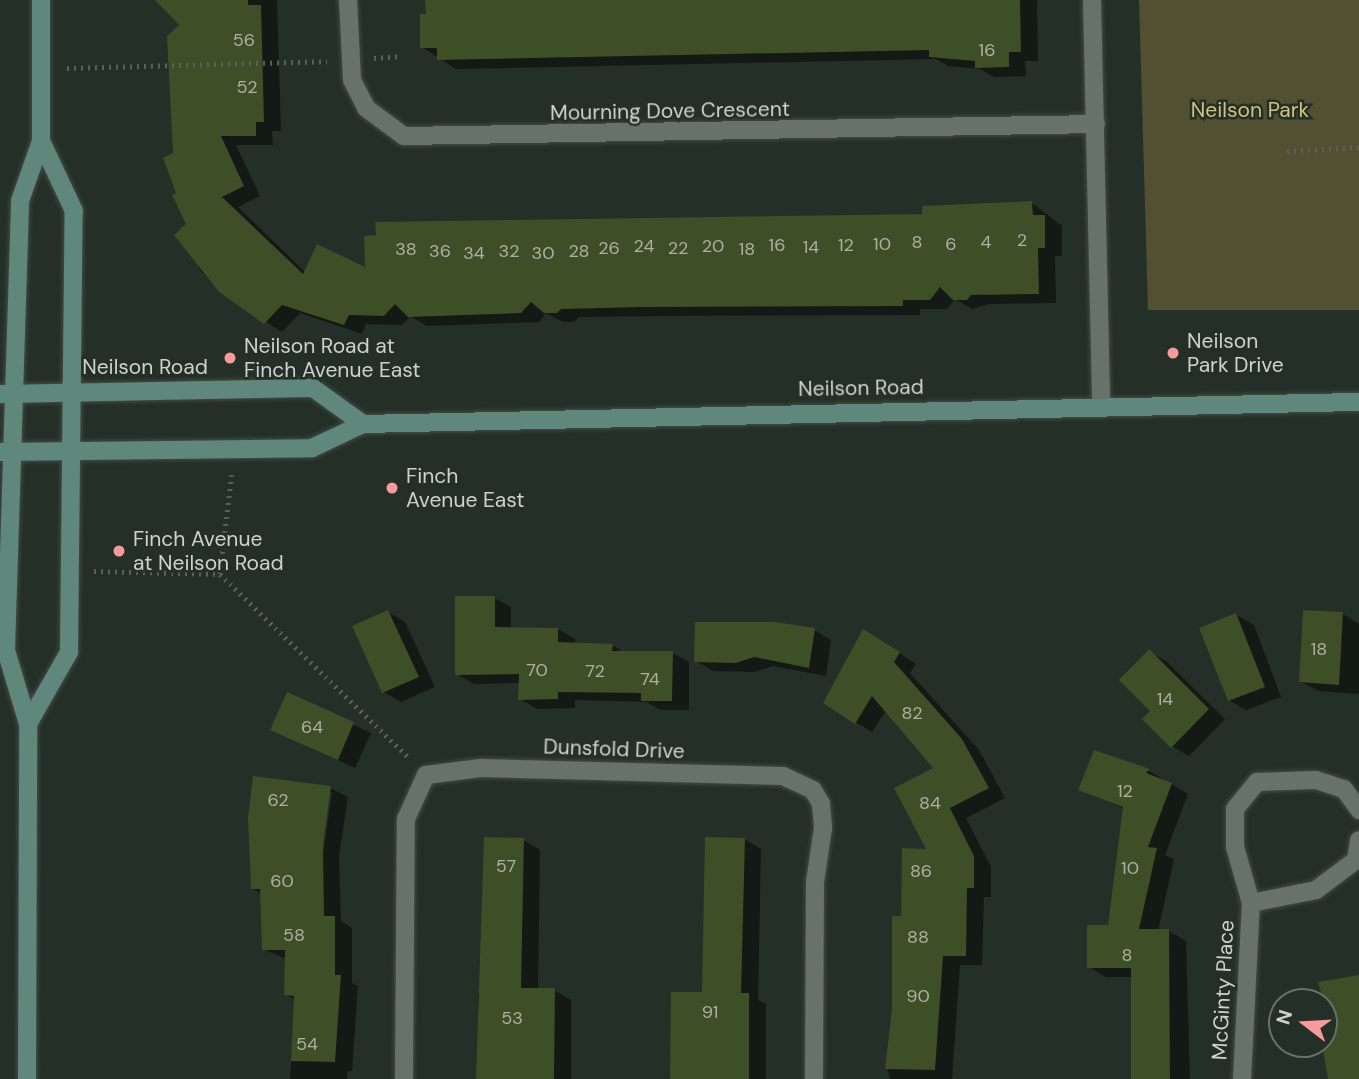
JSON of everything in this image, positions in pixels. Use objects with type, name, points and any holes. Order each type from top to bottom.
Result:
[{"type":"main road","points":[[27,1079],[28,724],[6,650],[5,393],[20,201],[41,141],[41,0]]},
{"type":"main road","points":[[28,724],[69,652],[74,211],[41,141]]},
{"type":"main road","name":"Neilson Road","points":[[5,393],[313,388],[363,424]]},
{"type":"main road","name":"Neilson Road","points":[[5,452],[312,448],[363,424],[1359,402]]},
{"type":"street","name":"Mourning Dove Crescent","points":[[348,0],[348,61],[366,108],[382,123],[404,136],[429,139],[1096,124]]},
{"type":"street","points":[[1092,0],[1101,406]]},
{"type":"street","name":"Dunsfold Drive","points":[[426,775],[481,768],[783,776],[813,790],[821,804],[823,828],[815,882],[814,1079]]},
{"type":"street","points":[[404,1079],[406,819],[426,775]]},
{"type":"street","name":"McGinty Place","points":[[1242,1079],[1251,902],[1235,847],[1235,809],[1256,782],[1316,780],[1344,789],[1359,810]]},
{"type":"street","name":"McGinty Place","points":[[1251,902],[1316,890],[1356,860],[1359,839]]},
{"type":"path","points":[[41,69],[348,61],[400,56]]},
{"type":"path","points":[[1287,151],[1359,147]]},
{"type":"path","points":[[220,574],[236,449]]},
{"type":"path","points":[[69,571],[220,574],[426,775]]},
{"type":"green space","name":"Neilson Park","points":[[1139,0],[1359,0],[1359,310],[1148,310]]},
{"type":"building","points":[[155,0],[248,0],[248,5],[261,5],[264,122],[256,122],[256,136],[221,136],[244,186],[222,197],[303,274],[317,244],[365,267],[364,236],[376,235],[375,222],[922,214],[922,206],[1032,201],[1033,215],[1045,215],[1045,248],[1038,248],[1039,294],[971,295],[967,300],[953,300],[940,287],[930,300],[903,300],[903,306],[642,307],[561,309],[557,313],[544,313],[531,302],[521,313],[408,317],[395,304],[384,316],[349,315],[344,325],[282,305],[264,324],[219,292],[174,235],[186,224],[172,195],[176,193],[163,158],[173,153],[167,36],[179,25]]},
{"type":"building","points":[[425,0],[1020,0],[1021,52],[1009,52],[1009,67],[975,68],[975,61],[929,57],[929,50],[437,60],[437,48],[420,48],[420,14],[426,14]]},
{"type":"building","points":[[455,596],[495,596],[495,627],[558,628],[558,642],[613,644],[612,651],[673,651],[672,701],[641,701],[641,693],[558,692],[558,699],[518,700],[519,674],[455,675]]},
{"type":"building","points":[[388,610],[419,677],[382,693],[352,626]]},
{"type":"building","points":[[1303,610],[1343,612],[1339,685],[1299,682]]},
{"type":"building","points":[[1236,613],[1265,687],[1228,701],[1199,628]]},
{"type":"building","points":[[695,622],[774,622],[815,628],[809,668],[754,657],[736,663],[694,662]]},
{"type":"building","points":[[863,629],[900,652],[894,662],[962,739],[989,788],[950,808],[974,856],[974,888],[967,888],[966,956],[943,956],[935,1070],[885,1069],[892,1009],[892,916],[901,916],[902,848],[926,849],[894,788],[933,768],[872,696],[855,724],[823,703]]},
{"type":"building","points":[[1149,649],[1209,709],[1171,748],[1142,719],[1150,711],[1119,680]]},
{"type":"building","points":[[287,692],[354,722],[338,760],[270,730]]},
{"type":"building","points":[[1094,750],[1150,769],[1146,773],[1172,783],[1148,847],[1157,848],[1139,929],[1169,929],[1170,1079],[1131,1079],[1131,968],[1087,968],[1087,925],[1108,925],[1123,807],[1078,790]]},
{"type":"building","points":[[253,776],[331,786],[323,845],[324,916],[335,916],[335,975],[341,975],[335,1062],[291,1061],[294,996],[284,995],[285,950],[262,950],[260,889],[251,889],[248,817]]},
{"type":"building","points":[[484,837],[524,838],[521,988],[555,988],[554,1079],[476,1079]]},
{"type":"building","points":[[705,837],[745,838],[741,993],[749,993],[749,1079],[670,1079],[671,992],[702,992]]},
{"type":"building","points":[[1359,975],[1359,1079],[1328,1079],[1324,1058],[1338,1058],[1338,988],[1320,988],[1318,982]]},
{"type":"place","name":"Neilson Park Drive","points":[[1173,353]]},
{"type":"place","name":"Neilson Road at Finch Avenue East","points":[[230,358]]},
{"type":"place","name":"Finch Avenue East","points":[[392,488]]},
{"type":"place","name":"Finch Avenue at Neilson Road","points":[[119,551]]}]
